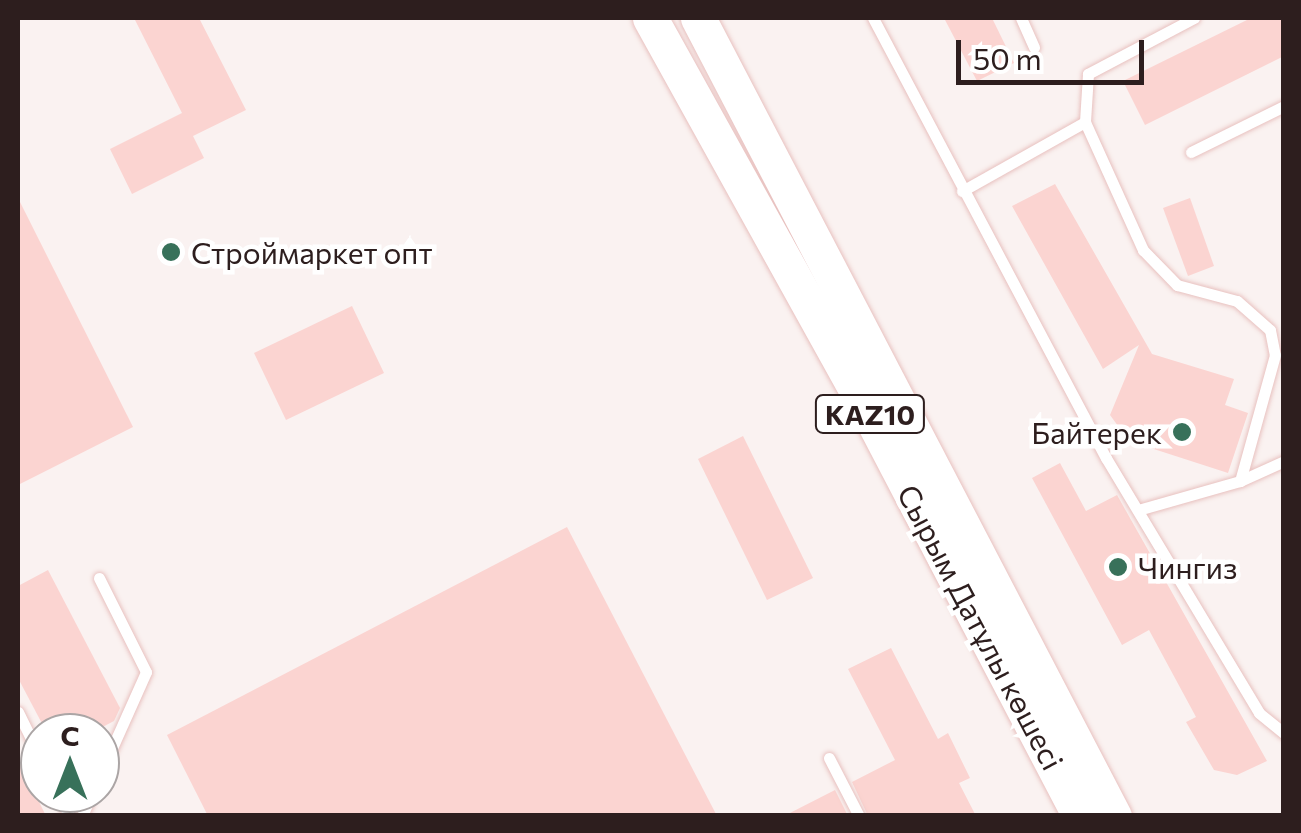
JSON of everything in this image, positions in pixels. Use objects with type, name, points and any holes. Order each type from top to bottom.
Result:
[{"type":"highway","name":"Сырым Датұлы көшесі","points":[[650,18],[870,413],[1080,816]]},
{"type":"highway","name":"Сырым Датұлы көшесі","points":[[698,18],[1114,816]]},
{"type":"lane","points":[[874,18],[962,191],[1138,510],[1258,713],[1284,732]]},
{"type":"lane","points":[[1020,18],[1034,47]]},
{"type":"lane","points":[[1194,18],[1088,74],[1085,122],[1142,250],[1177,285],[1237,301],[1270,330],[1275,355],[1240,482]]},
{"type":"lane","points":[[1191,152],[1284,106]]},
{"type":"lane","points":[[962,191],[1085,122]]},
{"type":"lane","points":[[1138,510],[1240,482],[1284,461]]},
{"type":"lane","points":[[99,578],[146,672],[120,730]]},
{"type":"lane","points":[[829,758],[858,816]]},
{"type":"building","points":[[134,18],[199,18],[246,110],[193,136],[204,158],[132,194],[110,149],[182,113]]},
{"type":"building","points":[[944,18],[992,18],[1014,63],[977,81]]},
{"type":"building","points":[[1251,18],[1284,18],[1284,56],[1145,125],[1123,81]]},
{"type":"building","points":[[1055,184],[1152,354],[1234,379],[1225,405],[1248,413],[1228,473],[1129,441],[1110,415],[1139,345],[1103,369],[1012,206]]},
{"type":"building","points":[[18,198],[133,427],[18,485]]},
{"type":"building","points":[[1190,198],[1214,266],[1188,276],[1163,208]]},
{"type":"building","points":[[352,306],[384,373],[286,420],[254,353]]},
{"type":"building","points":[[743,436],[813,578],[767,600],[698,459]]},
{"type":"building","name":"Чингиз","points":[[1060,463],[1086,511],[1117,495],[1267,761],[1237,775],[1214,770],[1186,722],[1196,717],[1149,630],[1122,645],[1032,478]]},
{"type":"building","points":[[567,527],[717,816],[208,816],[167,735]]},
{"type":"building","points":[[48,570],[120,708],[118,713],[36,713],[18,678],[18,586]]},
{"type":"building","points":[[891,648],[938,739],[948,733],[970,778],[959,783],[976,816],[868,816],[852,782],[895,760],[848,669]]},
{"type":"building","points":[[18,759],[20,813],[46,816],[18,816]]},
{"type":"building","points":[[835,790],[848,816],[784,816]]},
{"type":"place","name":"Строймаркет опт","points":[[171,252]]},
{"type":"place","name":"Байтерек","points":[[1182,432]]},
{"type":"place","name":"Чингиз","points":[[1118,567]]}]
